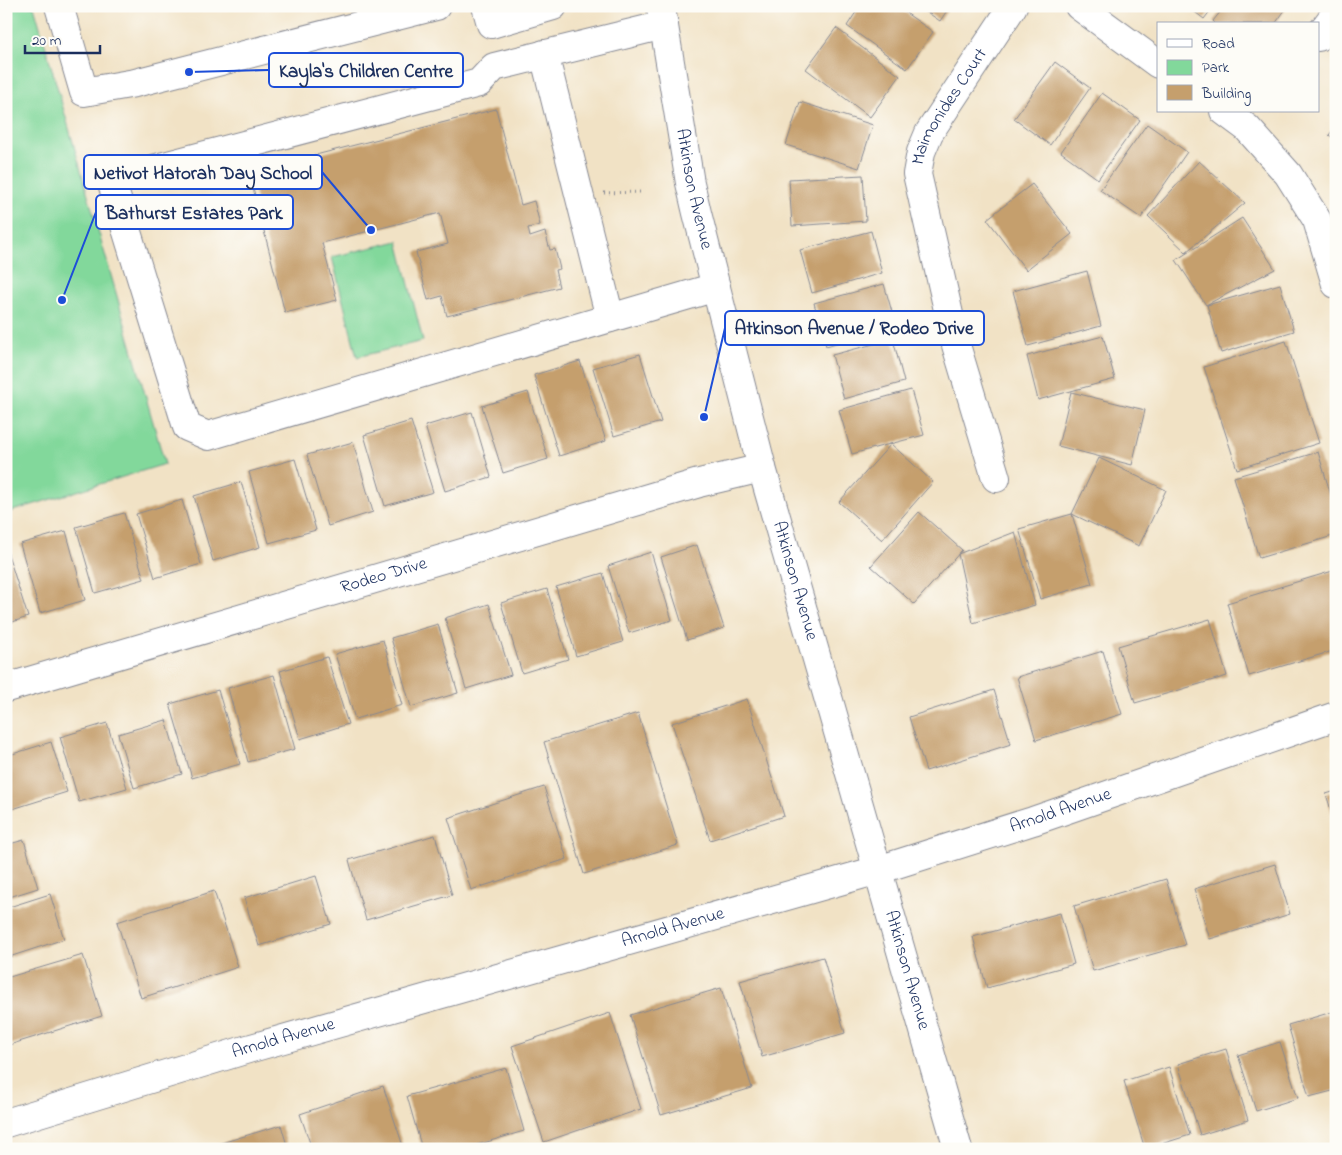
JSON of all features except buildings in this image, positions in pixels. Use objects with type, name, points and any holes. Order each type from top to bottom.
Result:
[{"type":"street","points":[[59,6],[84,92],[135,83],[436,6]]},
{"type":"street","points":[[489,15],[553,6]]},
{"type":"street","name":"Maimonides Court","points":[[996,478],[956,345],[917,174],[921,152],[929,133],[1013,6]]},
{"type":"street","points":[[1080,6],[1157,63]]},
{"type":"street","points":[[1320,34],[1336,14]]},
{"type":"street","points":[[663,15],[544,54],[494,67],[478,83],[111,180],[187,427],[208,436],[716,287]]},
{"type":"street","name":"Atkinson Avenue","points":[[663,15],[690,183],[762,468],[958,1149]]},
{"type":"street","points":[[544,54],[610,318]]},
{"type":"street","points":[[1227,112],[1254,120],[1317,220],[1336,284]]},
{"type":"street","name":"Rodeo Drive","points":[[6,688],[699,483],[762,468]]},
{"type":"street","name":"Arnold Avenue","points":[[6,1123],[248,1050],[878,870],[1033,821],[1336,716]]},
{"type":"path","points":[[579,193],[640,192]]},
{"type":"green space","points":[[6,6],[34,6],[165,464],[6,513]]},
{"type":"green space","points":[[398,241],[423,341],[357,357],[332,257]]},
{"type":"place","name":"Kayla's Children Centre","points":[[189,72]]},
{"type":"place","name":"Netivot Hatorah Day School","points":[[371,230]]},
{"type":"place","name":"Bathurst Estates Park","points":[[62,300]]},
{"type":"place","name":"Atkinson Avenue / Rodeo Drive","points":[[704,417]]}]
